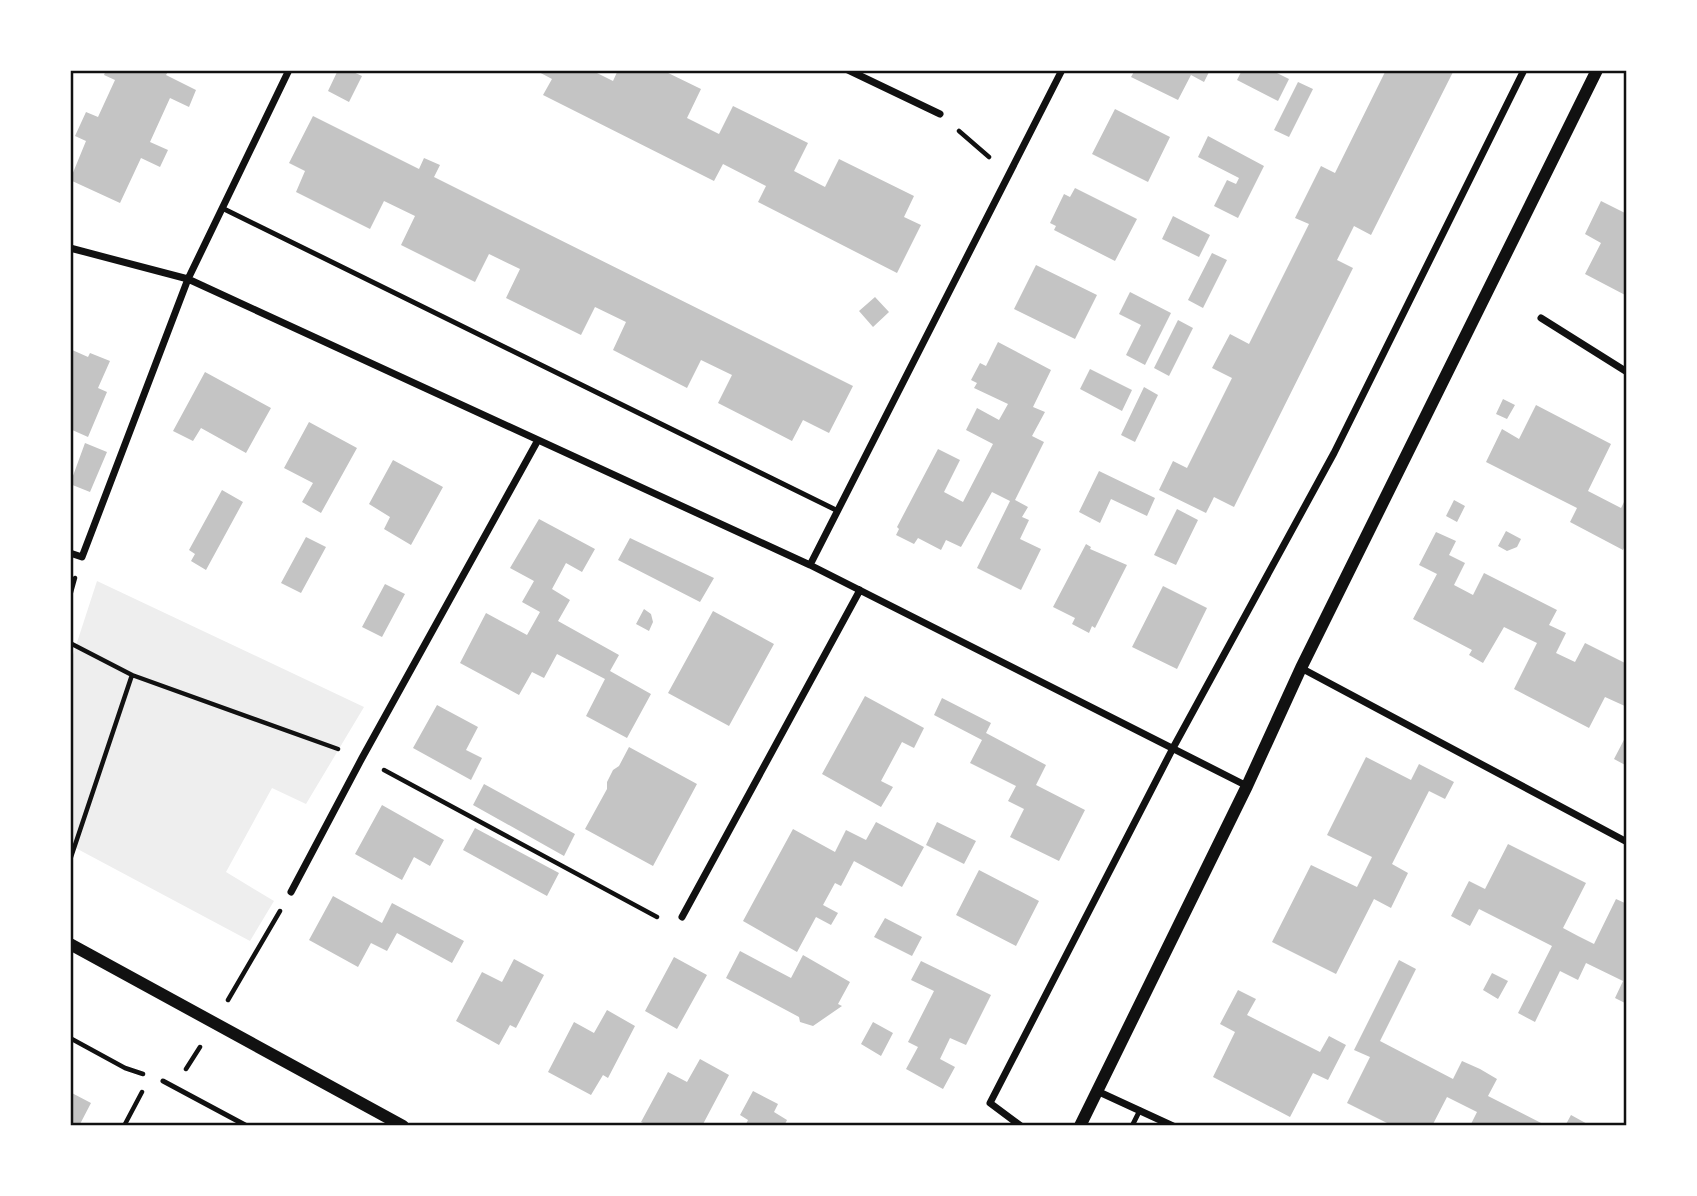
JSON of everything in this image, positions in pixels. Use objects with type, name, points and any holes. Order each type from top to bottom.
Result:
[{"type":"street","points":[[70,553],[82,557],[188,279],[289,70]]},
{"type":"street","points":[[848,70],[940,114]]},
{"type":"street","points":[[810,565],[1062,70]]},
{"type":"street","points":[[1021,1126],[990,1103],[1173,748],[1334,453],[1524,70]]},
{"type":"street","points":[[1080,1126],[1247,786],[1301,668],[1597,70]]},
{"type":"street","points":[[70,248],[188,279],[810,565],[1247,786]]},
{"type":"street","points":[[1541,318],[1627,372]]},
{"type":"street","points":[[291,892],[538,440]]},
{"type":"street","points":[[682,917],[860,590]]},
{"type":"street","points":[[1301,668],[1627,842]]},
{"type":"street","points":[[70,944],[403,1126]]},
{"type":"street","points":[[1097,1091],[1173,1126]]},
{"type":"lane","points":[[222,208],[838,511]]},
{"type":"lane","points":[[163,1081],[247,1126]]},
{"type":"lane","points":[[1132,1126],[1140,1110]]},
{"type":"path","points":[[940,114],[1008,174]]},
{"type":"path","points":[[70,643],[132,676],[362,758],[660,919],[682,917]]},
{"type":"path","points":[[70,860],[132,676]]},
{"type":"path","points":[[175,1087],[291,892]]},
{"type":"path","points":[[70,1038],[125,1068],[151,1076]]},
{"type":"path","points":[[124,1126],[145,1086]]},
{"type":"shaded area","points":[[97,581],[364,707],[306,804],[272,788],[226,872],[274,901],[250,941],[70,845],[70,664]]},
{"type":"building","points":[[106,70],[169,70],[166,75],[196,90],[189,107],[170,98],[150,142],[168,150],[160,167],[141,158],[120,203],[70,180],[86,141],[75,136],[86,112],[98,117],[115,80],[104,75]]},
{"type":"building","points":[[338,70],[349,70],[362,76],[349,102],[328,91]]},
{"type":"building","points":[[535,70],[591,70],[613,81],[618,70],[662,70],[701,89],[687,118],[719,134],[733,106],[808,143],[794,171],[825,187],[839,159],[914,196],[904,217],[921,225],[897,273],[758,202],[766,186],[723,164],[714,181],[543,95],[552,79]]},
{"type":"building","points":[[1135,70],[1210,70],[1204,82],[1191,75],[1178,100],[1131,77]]},
{"type":"building","points":[[1242,70],[1271,70],[1289,79],[1278,101],[1237,80]]},
{"type":"building","points":[[1386,70],[1454,70],[1371,235],[1354,226],[1337,260],[1353,268],[1234,507],[1214,497],[1206,513],[1159,490],[1173,461],[1187,468],[1232,378],[1212,368],[1230,334],[1249,344],[1309,224],[1295,218],[1321,166],[1335,173]]},
{"type":"building","points":[[1298,82],[1313,89],[1289,137],[1274,130]]},
{"type":"building","points":[[1115,109],[1170,137],[1148,182],[1092,154]]},
{"type":"building","points":[[313,116],[419,169],[424,158],[440,165],[434,177],[853,386],[829,433],[803,420],[792,441],[718,403],[732,375],[701,360],[687,388],[613,350],[626,322],[595,307],[581,335],[506,298],[520,269],[489,254],[475,282],[401,245],[415,216],[384,201],[370,229],[296,192],[305,171],[289,163]]},
{"type":"building","points":[[1208,136],[1264,166],[1238,218],[1214,206],[1227,180],[1236,184],[1239,178],[1198,157]]},
{"type":"building","points":[[1075,188],[1137,219],[1115,261],[1054,230],[1056,226],[1050,223],[1064,194],[1070,197]]},
{"type":"building","points":[[1601,201],[1627,214],[1627,296],[1585,274],[1601,243],[1585,234]]},
{"type":"building","points":[[1173,216],[1210,235],[1199,257],[1162,239]]},
{"type":"building","points":[[1212,253],[1227,260],[1203,308],[1188,300]]},
{"type":"building","points":[[1036,265],[1097,295],[1075,339],[1014,309]]},
{"type":"building","points":[[1130,292],[1171,313],[1145,365],[1126,355],[1141,325],[1119,314]]},
{"type":"building","points":[[875,297],[889,312],[873,327],[859,311]]},
{"type":"building","points":[[1178,320],[1193,328],[1169,376],[1154,368]]},
{"type":"building","points":[[998,342],[1051,370],[1033,407],[1045,412],[1032,436],[1044,442],[1015,500],[1028,507],[1022,517],[1029,520],[1020,539],[1041,549],[1021,590],[977,568],[1010,501],[992,492],[961,547],[946,540],[941,550],[918,538],[914,544],[896,535],[899,529],[897,527],[938,449],[960,460],[944,492],[963,502],[993,444],[966,430],[977,408],[999,420],[1008,404],[974,388],[977,383],[971,380],[980,363],[986,366]]},
{"type":"building","points":[[70,349],[88,357],[90,353],[110,361],[98,388],[107,392],[88,437],[70,429]]},
{"type":"building","points":[[1090,369],[1132,390],[1122,411],[1080,389]]},
{"type":"building","points":[[205,372],[271,408],[246,453],[201,428],[193,441],[173,431]]},
{"type":"building","points":[[1144,387],[1158,395],[1135,442],[1121,435]]},
{"type":"building","points":[[1503,399],[1515,405],[1507,419],[1496,414]]},
{"type":"building","points":[[1536,405],[1611,444],[1588,491],[1621,508],[1627,496],[1627,542],[1623,550],[1570,522],[1577,508],[1486,462],[1502,429],[1519,439]]},
{"type":"building","points":[[309,422],[357,448],[321,513],[302,502],[313,483],[284,468]]},
{"type":"building","points":[[85,443],[107,452],[90,492],[70,484]]},
{"type":"building","points":[[393,460],[443,487],[411,545],[384,529],[390,517],[369,504]]},
{"type":"building","points":[[1099,471],[1155,498],[1147,516],[1111,499],[1100,523],[1079,512]]},
{"type":"building","points":[[222,490],[243,502],[206,570],[191,561],[195,554],[189,550]]},
{"type":"building","points":[[1454,500],[1465,506],[1457,522],[1446,516]]},
{"type":"building","points":[[1177,509],[1198,520],[1176,565],[1154,555]]},
{"type":"building","points":[[539,519],[595,549],[582,572],[566,563],[552,589],[570,600],[558,621],[619,655],[610,671],[651,694],[627,738],[586,716],[605,679],[557,654],[544,678],[532,672],[519,695],[460,663],[486,613],[527,635],[540,612],[522,602],[534,581],[510,568]]},
{"type":"building","points":[[1506,531],[1521,539],[1517,547],[1507,551],[1498,546]]},
{"type":"building","points":[[1436,532],[1456,541],[1449,555],[1465,563],[1454,585],[1473,595],[1484,573],[1557,610],[1549,625],[1566,633],[1556,653],[1575,662],[1585,643],[1627,664],[1627,707],[1605,697],[1589,728],[1514,689],[1537,643],[1504,627],[1483,663],[1469,655],[1472,650],[1413,619],[1437,574],[1419,565]]},
{"type":"building","points":[[306,537],[326,547],[301,593],[281,583]]},
{"type":"building","points":[[630,538],[714,578],[700,602],[618,560]]},
{"type":"building","points":[[1086,544],[1090,549],[1127,565],[1095,628],[1092,626],[1089,633],[1072,624],[1075,618],[1053,607]]},
{"type":"building","points":[[385,584],[405,594],[382,637],[362,627]]},
{"type":"building","points":[[1163,586],[1207,608],[1177,669],[1132,647]]},
{"type":"building","points":[[644,609],[651,614],[653,622],[649,631],[636,624]]},
{"type":"building","points":[[713,611],[774,644],[729,726],[668,693]]},
{"type":"building","points":[[865,696],[924,728],[914,748],[902,742],[881,781],[893,787],[881,807],[822,774]]},
{"type":"building","points":[[942,698],[991,723],[986,733],[1046,765],[1036,785],[1085,810],[1059,861],[1010,837],[1024,809],[1008,801],[1016,786],[970,763],[982,740],[934,715]]},
{"type":"building","points":[[437,705],[478,727],[466,750],[482,758],[471,780],[413,748]]},
{"type":"building","points":[[1627,734],[1627,766],[1614,759]]},
{"type":"building","points":[[629,747],[697,784],[653,866],[585,829],[607,789],[607,782],[613,770],[619,766]]},
{"type":"building","points":[[1366,757],[1411,780],[1419,764],[1454,782],[1445,799],[1429,791],[1392,864],[1408,873],[1391,908],[1374,899],[1336,974],[1272,942],[1311,865],[1357,887],[1372,857],[1327,835]]},
{"type":"building","points":[[484,784],[575,834],[564,856],[473,805]]},
{"type":"building","points":[[382,805],[444,840],[430,866],[414,857],[402,880],[355,854]]},
{"type":"building","points":[[876,822],[924,847],[902,887],[854,861],[841,886],[835,883],[823,905],[838,913],[831,925],[816,917],[797,952],[743,921],[793,829],[835,852],[846,830],[866,840]]},
{"type":"building","points":[[937,822],[976,841],[964,864],[926,845]]},
{"type":"building","points":[[475,828],[559,873],[547,896],[463,850]]},
{"type":"building","points":[[1508,844],[1586,883],[1563,928],[1578,936],[1594,944],[1616,899],[1627,904],[1627,1004],[1615,998],[1623,981],[1586,963],[1578,980],[1560,971],[1535,1022],[1518,1013],[1552,946],[1479,909],[1470,926],[1451,916],[1469,881],[1485,889]]},
{"type":"building","points":[[979,870],[1039,901],[1016,946],[956,915]]},
{"type":"building","points":[[333,896],[382,923],[392,903],[464,941],[452,963],[397,933],[387,951],[371,943],[358,967],[309,940]]},
{"type":"building","points":[[885,918],[922,937],[912,956],[874,937]]},
{"type":"building","points":[[740,951],[791,978],[803,955],[850,982],[838,1004],[842,1006],[813,1026],[800,1022],[799,1017],[726,978]]},
{"type":"building","points":[[674,957],[707,975],[677,1029],[645,1011]]},
{"type":"building","points":[[514,959],[544,975],[516,1028],[510,1025],[499,1045],[456,1021],[482,972],[502,982]]},
{"type":"building","points":[[1399,960],[1416,969],[1380,1041],[1453,1079],[1462,1061],[1480,1069],[1497,1079],[1488,1096],[1547,1126],[1470,1126],[1477,1112],[1447,1097],[1432,1126],[1393,1126],[1347,1103],[1370,1057],[1354,1050]]},
{"type":"building","points":[[921,961],[991,995],[966,1045],[950,1038],[940,1059],[955,1067],[943,1089],[906,1069],[918,1047],[908,1042],[934,991],[911,980]]},
{"type":"building","points":[[1492,973],[1508,981],[1498,999],[1483,990]]},
{"type":"building","points":[[1238,990],[1256,999],[1247,1015],[1320,1052],[1329,1036],[1346,1045],[1328,1080],[1313,1073],[1290,1117],[1213,1077],[1235,1032],[1220,1024]]},
{"type":"building","points":[[607,1010],[635,1026],[608,1078],[603,1075],[591,1095],[548,1072],[574,1022],[594,1033]]},
{"type":"building","points":[[873,1022],[893,1033],[881,1056],[861,1044]]},
{"type":"building","points":[[700,1059],[729,1075],[702,1126],[649,1126],[641,1122],[668,1072],[687,1082]]},
{"type":"building","points":[[753,1091],[778,1104],[774,1112],[787,1120],[785,1124],[790,1126],[745,1126],[748,1120],[740,1115]]},
{"type":"building","points":[[70,1092],[91,1103],[79,1126],[70,1126]]},
{"type":"building","points":[[1571,1115],[1591,1126],[1565,1126]]}]
